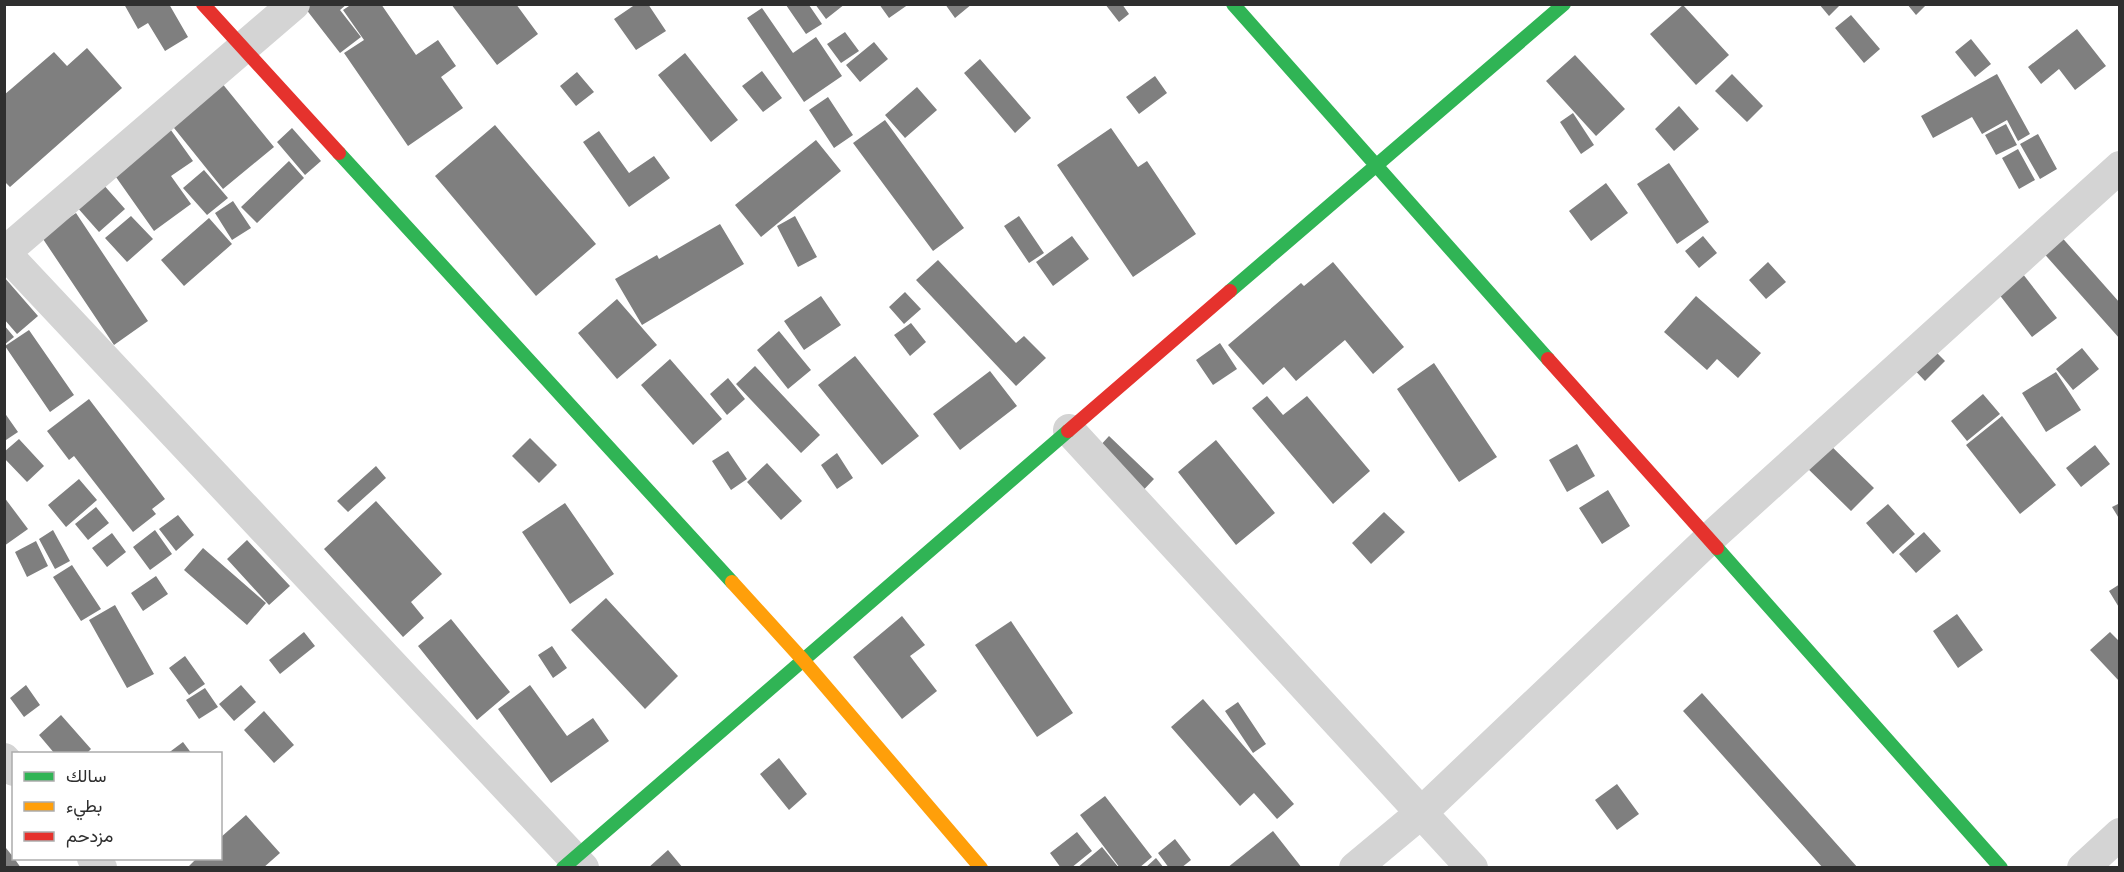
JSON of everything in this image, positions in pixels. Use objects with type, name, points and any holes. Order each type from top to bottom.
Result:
[{"type":"street","points":[[203,4],[803,660],[981,867]]},
{"type":"street","points":[[294,4],[5,253],[574,864],[803,660],[1564,4]]},
{"type":"street","points":[[1233,4],[2001,867]]},
{"type":"street","points":[[1355,867],[1422,813],[1709,539],[2120,167]]},
{"type":"street","points":[[1070,429],[1472,867]]},
{"type":"street","points":[[2083,867],[2120,834]]},
{"type":"building","points":[[124,4],[169,4],[188,37],[165,51],[148,23],[138,29]]},
{"type":"building","points":[[302,4],[347,4],[340,10],[361,37],[340,53]]},
{"type":"building","points":[[352,4],[381,4],[416,55],[438,40],[456,66],[441,77],[463,108],[408,146],[344,53],[364,40],[343,10]]},
{"type":"building","points":[[451,4],[516,4],[538,34],[497,65]]},
{"type":"building","points":[[636,4],[648,4],[666,31],[636,50],[614,19]]},
{"type":"building","points":[[815,4],[845,4],[826,19]]},
{"type":"building","points":[[879,4],[909,4],[889,18]]},
{"type":"building","points":[[945,4],[972,4],[955,18]]},
{"type":"building","points":[[1105,4],[1122,4],[1129,14],[1119,22]]},
{"type":"building","points":[[1819,4],[1841,4],[1829,16]]},
{"type":"building","points":[[1907,4],[1927,4],[1916,15]]},
{"type":"building","points":[[786,5],[809,5],[822,24],[806,34]]},
{"type":"building","points":[[1683,5],[1729,55],[1696,85],[1650,34]]},
{"type":"building","points":[[762,8],[793,53],[816,37],[842,76],[804,102],[747,18]]},
{"type":"building","points":[[1851,15],[1880,49],[1864,63],[1835,28]]},
{"type":"building","points":[[2077,29],[2106,66],[2075,90],[2059,69],[2041,84],[2028,67]]},
{"type":"building","points":[[845,32],[859,51],[841,63],[827,44]]},
{"type":"building","points":[[1971,39],[1991,64],[1975,77],[1955,52]]},
{"type":"building","points":[[874,42],[888,59],[860,82],[846,65]]},
{"type":"building","points":[[87,48],[122,88],[10,187],[4,181],[4,95],[54,52],[67,66]]},
{"type":"building","points":[[685,53],[738,120],[711,142],[658,75]]},
{"type":"building","points":[[1575,55],[1625,109],[1596,136],[1546,81]]},
{"type":"building","points":[[980,59],[1031,118],[1015,133],[964,73]]},
{"type":"building","points":[[762,71],[782,98],[763,112],[742,86]]},
{"type":"building","points":[[577,72],[594,92],[576,106],[560,86]]},
{"type":"building","points":[[1732,74],[1763,106],[1747,122],[1715,91]]},
{"type":"building","points":[[1997,74],[2030,134],[2018,141],[2007,120],[1982,134],[1972,117],[1933,138],[1921,116]]},
{"type":"building","points":[[1155,76],[1167,93],[1139,114],[1126,97]]},
{"type":"building","points":[[221,82],[274,147],[223,189],[170,123]]},
{"type":"building","points":[[917,87],[937,110],[905,138],[885,115]]},
{"type":"building","points":[[828,97],[853,135],[834,148],[809,110]]},
{"type":"building","points":[[1679,106],[1699,129],[1674,151],[1655,129]]},
{"type":"building","points":[[1573,113],[1594,145],[1581,154],[1560,122]]},
{"type":"building","points":[[163,119],[193,161],[171,176],[191,204],[154,231],[104,160]]},
{"type":"building","points":[[885,120],[964,228],[933,251],[853,143]]},
{"type":"building","points":[[2006,124],[2017,145],[1996,155],[1985,135]]},
{"type":"building","points":[[495,125],[596,244],[536,296],[435,176]]},
{"type":"building","points":[[292,128],[321,161],[305,175],[277,142]]},
{"type":"building","points":[[1111,128],[1138,167],[1147,161],[1196,234],[1133,277],[1057,165]]},
{"type":"building","points":[[599,131],[629,173],[654,156],[670,178],[629,207],[583,142]]},
{"type":"building","points":[[2038,134],[2057,169],[2040,179],[2020,144]]},
{"type":"building","points":[[816,140],[841,171],[761,237],[735,205]]},
{"type":"building","points":[[2018,149],[2035,180],[2019,189],[2002,158]]},
{"type":"building","points":[[289,161],[304,178],[257,223],[241,207]]},
{"type":"building","points":[[1669,163],[1709,222],[1677,244],[1637,184]]},
{"type":"building","points":[[204,170],[228,198],[207,215],[183,188]]},
{"type":"building","points":[[102,183],[125,209],[99,232],[76,206]]},
{"type":"building","points":[[1606,183],[1628,213],[1591,241],[1569,211]]},
{"type":"building","points":[[233,201],[251,228],[232,240],[215,213]]},
{"type":"building","points":[[76,213],[148,321],[114,345],[41,236]]},
{"type":"building","points":[[131,216],[153,239],[127,262],[105,238]]},
{"type":"building","points":[[795,216],[817,257],[798,267],[777,226]]},
{"type":"building","points":[[1019,216],[1044,253],[1029,263],[1004,226]]},
{"type":"building","points":[[209,218],[232,244],[184,286],[161,260]]},
{"type":"building","points":[[720,224],[744,264],[642,325],[615,279],[657,255],[659,259]]},
{"type":"building","points":[[2058,233],[2120,303],[2120,339],[2040,249]]},
{"type":"building","points":[[1072,236],[1089,259],[1053,286],[1036,262]]},
{"type":"building","points":[[1703,236],[1717,253],[1699,268],[1685,251]]},
{"type":"building","points":[[938,260],[1016,343],[1024,336],[1046,358],[1016,386],[916,280]]},
{"type":"building","points":[[1333,262],[1404,347],[1373,374],[1345,340],[1296,381],[1284,367],[1263,385],[1228,345],[1301,283],[1304,286]]},
{"type":"building","points":[[1768,262],[1786,282],[1766,299],[1749,280]]},
{"type":"building","points":[[2019,269],[2057,318],[2032,337],[1995,289]]},
{"type":"building","points":[[4,277],[38,316],[17,334],[4,319]]},
{"type":"building","points":[[905,292],[921,309],[904,324],[889,307]]},
{"type":"building","points":[[821,296],[841,325],[804,350],[784,321]]},
{"type":"building","points":[[1696,296],[1761,353],[1738,378],[1717,359],[1707,370],[1664,332]]},
{"type":"building","points":[[617,299],[657,345],[617,379],[578,333]]},
{"type":"building","points":[[911,323],[926,342],[910,356],[894,335]]},
{"type":"building","points":[[4,325],[14,337],[4,345]]},
{"type":"building","points":[[29,330],[74,395],[50,412],[5,346]]},
{"type":"building","points":[[779,331],[811,370],[788,389],[757,350]]},
{"type":"building","points":[[1220,343],[1237,369],[1213,385],[1196,360]]},
{"type":"building","points":[[1928,344],[1945,361],[1925,381],[1908,363]]},
{"type":"building","points":[[2082,348],[2099,369],[2073,390],[2056,369]]},
{"type":"building","points":[[855,356],[919,436],[882,465],[818,385]]},
{"type":"building","points":[[670,359],[722,419],[693,445],[641,385]]},
{"type":"building","points":[[1434,363],[1497,457],[1459,482],[1397,389]]},
{"type":"building","points":[[755,366],[820,435],[801,453],[736,384]]},
{"type":"building","points":[[990,371],[1017,406],[960,450],[933,414]]},
{"type":"building","points":[[2056,372],[2081,410],[2046,432],[2022,393]]},
{"type":"building","points":[[728,378],[745,399],[727,415],[710,394]]},
{"type":"building","points":[[1983,394],[2000,414],[1967,441],[1951,421]]},
{"type":"building","points":[[1267,396],[1283,415],[1307,396],[1370,471],[1333,504],[1252,408]]},
{"type":"building","points":[[89,399],[165,499],[152,509],[156,514],[133,532],[74,456],[69,460],[47,431]]},
{"type":"building","points":[[4,412],[18,432],[6,440],[4,437]]},
{"type":"building","points":[[2002,416],[2056,485],[2020,514],[1966,445]]},
{"type":"building","points":[[1109,436],[1154,479],[1133,501],[1088,459]]},
{"type":"building","points":[[530,438],[557,465],[539,483],[512,456]]},
{"type":"building","points":[[1823,438],[1874,488],[1851,511],[1800,461]]},
{"type":"building","points":[[19,439],[44,466],[27,482],[4,458],[4,452]]},
{"type":"building","points":[[1216,440],[1275,513],[1236,545],[1178,472]]},
{"type":"building","points":[[1577,444],[1595,476],[1567,492],[1549,460]]},
{"type":"building","points":[[2095,445],[2110,464],[2081,487],[2066,468]]},
{"type":"building","points":[[728,451],[747,479],[731,490],[712,461]]},
{"type":"building","points":[[837,453],[853,478],[837,489],[821,465]]},
{"type":"building","points":[[767,463],[802,501],[781,520],[747,482]]},
{"type":"building","points":[[376,466],[386,478],[348,512],[337,501]]},
{"type":"building","points":[[79,479],[97,500],[66,527],[48,505]]},
{"type":"building","points":[[1608,490],[1630,526],[1602,544],[1579,508]]},
{"type":"building","points":[[4,497],[28,529],[4,546]]},
{"type":"building","points":[[376,501],[442,574],[411,602],[424,618],[403,637],[324,549]]},
{"type":"building","points":[[565,503],[614,574],[570,604],[522,532]]},
{"type":"building","points":[[2120,503],[2120,520],[2112,507]]},
{"type":"building","points":[[1888,504],[1915,534],[1893,554],[1866,523]]},
{"type":"building","points":[[96,507],[109,523],[88,540],[75,524]]},
{"type":"building","points":[[1384,512],[1405,532],[1371,564],[1352,543]]},
{"type":"building","points":[[178,515],[194,535],[176,551],[159,529]]},
{"type":"building","points":[[53,530],[70,561],[55,569],[39,539]]},
{"type":"building","points":[[155,530],[172,554],[150,570],[133,547]]},
{"type":"building","points":[[1924,532],[1941,551],[1916,573],[1899,554]]},
{"type":"building","points":[[112,533],[126,552],[107,567],[92,548]]},
{"type":"building","points":[[247,540],[290,586],[269,605],[227,559]]},
{"type":"building","points":[[36,541],[48,566],[27,577],[15,552]]},
{"type":"building","points":[[203,548],[266,603],[247,625],[184,570]]},
{"type":"building","points":[[72,565],[101,609],[81,621],[53,577]]},
{"type":"building","points":[[156,576],[168,594],[143,611],[131,593]]},
{"type":"building","points":[[2120,584],[2120,609],[2109,591]]},
{"type":"building","points":[[606,598],[678,676],[645,709],[571,630]]},
{"type":"building","points":[[115,605],[154,674],[127,688],[89,620]]},
{"type":"building","points":[[1957,614],[1983,650],[1958,668],[1933,631]]},
{"type":"building","points":[[902,616],[925,645],[910,656],[937,691],[902,719],[853,657]]},
{"type":"building","points":[[451,619],[510,692],[477,720],[418,646]]},
{"type":"building","points":[[1011,621],[1073,713],[1037,737],[975,645]]},
{"type":"building","points":[[304,632],[315,646],[280,674],[269,660]]},
{"type":"building","points":[[2110,632],[2120,642],[2120,682],[2090,650]]},
{"type":"building","points":[[552,646],[567,668],[553,678],[538,655]]},
{"type":"building","points":[[185,656],[205,684],[189,695],[169,668]]},
{"type":"building","points":[[26,685],[40,705],[24,717],[10,698]]},
{"type":"building","points":[[241,685],[256,702],[234,721],[219,704]]},
{"type":"building","points":[[530,685],[567,736],[593,718],[609,741],[551,783],[498,709]]},
{"type":"building","points":[[205,688],[218,707],[199,719],[186,700]]},
{"type":"building","points":[[1702,693],[1858,868],[1823,868],[1683,711]]},
{"type":"building","points":[[1203,699],[1294,804],[1277,819],[1254,793],[1240,806],[1171,727]]},
{"type":"building","points":[[1238,702],[1266,744],[1253,753],[1225,711]]},
{"type":"building","points":[[264,711],[294,745],[274,763],[244,730]]},
{"type":"building","points":[[61,715],[91,749],[88,752],[53,752],[39,735]]},
{"type":"building","points":[[183,742],[190,752],[170,752]]},
{"type":"building","points":[[779,758],[807,794],[789,810],[760,774]]},
{"type":"building","points":[[1617,784],[1639,814],[1617,830],[1595,800]]},
{"type":"building","points":[[1105,796],[1152,857],[1139,868],[1120,868],[1080,815]]},
{"type":"building","points":[[246,815],[280,853],[263,868],[187,868],[195,860],[222,860],[222,836]]},
{"type":"building","points":[[1273,831],[1302,868],[1227,868]]},
{"type":"building","points":[[1077,832],[1092,851],[1071,868],[1061,868],[1050,853]]},
{"type":"building","points":[[1175,839],[1191,860],[1181,868],[1169,868],[1158,853]]},
{"type":"building","points":[[1102,847],[1119,868],[1077,868]]},
{"type":"building","points":[[6,848],[12,860],[15,860],[21,868],[4,868],[4,849]]},
{"type":"building","points":[[668,850],[683,868],[648,868]]},
{"type":"building","points":[[1156,858],[1164,868],[1145,868]]},
{"type":"traffic: fast","points":[[1233,4],[1548,359]]},
{"type":"traffic: fast","points":[[1230,291],[1564,4]]},
{"type":"traffic: fast","points":[[339,153],[732,582]]},
{"type":"traffic: fast","points":[[563,868],[1068,431]]},
{"type":"traffic: fast","points":[[1717,548],[2001,868]]},
{"type":"traffic: slow","points":[[732,582],[803,660],[981,868]]},
{"type":"traffic: jam","points":[[203,4],[339,153]]},
{"type":"traffic: jam","points":[[1068,431],[1230,291]]},
{"type":"traffic: jam","points":[[1548,359],[1717,548]]}]
